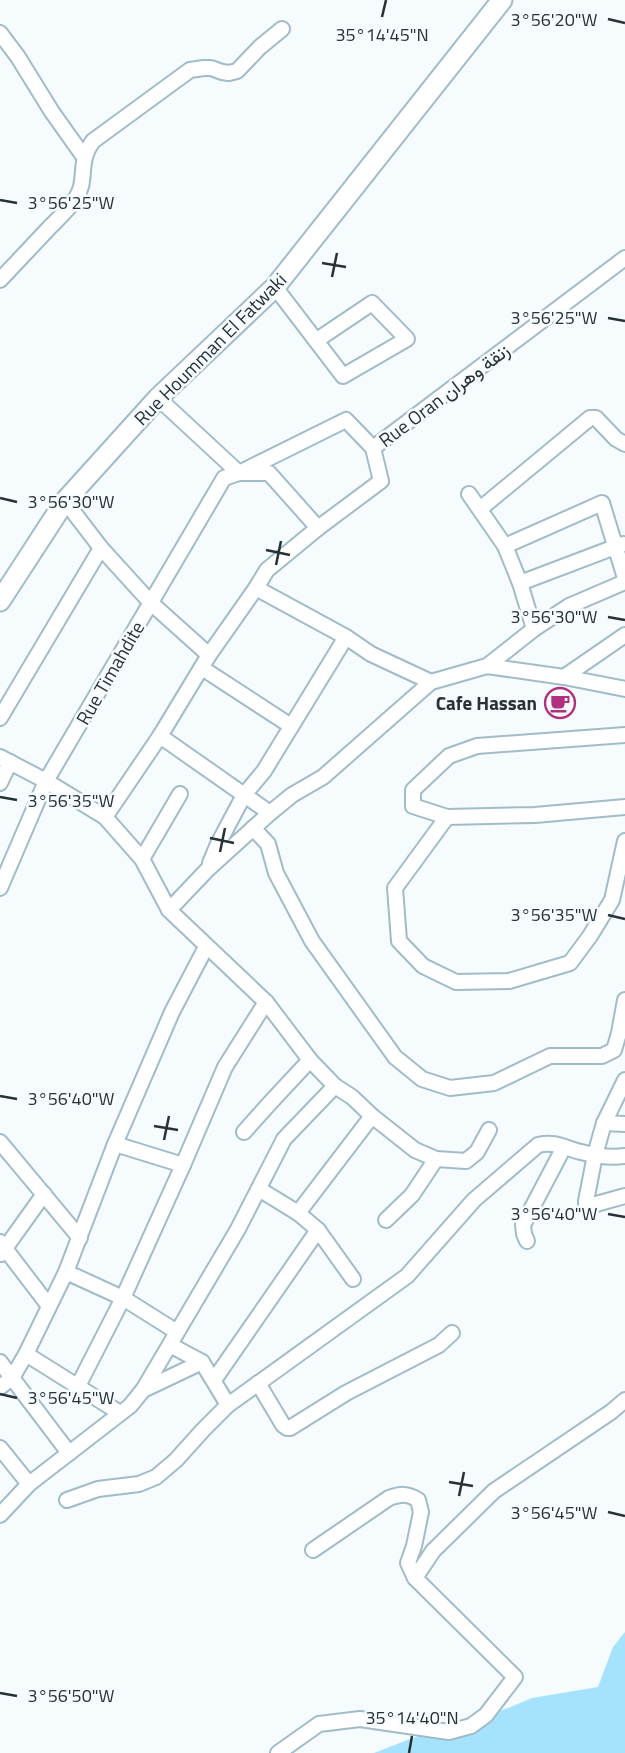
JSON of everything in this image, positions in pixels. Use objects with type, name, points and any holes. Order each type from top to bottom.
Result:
[{"type":"street","name":"Rue Houmman El Fatwaki","points":[[0,601],[65,501],[158,398],[275,287],[502,0]]},
{"type":"street","points":[[0,279],[78,196],[84,157],[93,141],[190,70],[211,68],[229,73],[237,71],[282,29]]},
{"type":"street","points":[[0,33],[84,157]]},
{"type":"street","name":"Rue Oran زنقة وهران","points":[[105,817],[267,570],[381,481],[373,448],[625,258]]},
{"type":"street","points":[[275,287],[343,376],[407,339],[372,303],[317,340]]},
{"type":"street","points":[[158,398],[239,473],[269,473],[318,528]]},
{"type":"street","points":[[480,509],[590,418],[596,418],[616,439],[625,444]]},
{"type":"street","name":"Rue Timahdite","points":[[0,888],[46,781],[224,478],[346,420],[373,448]]},
{"type":"street","points":[[468,494],[505,546],[534,629]]},
{"type":"street","points":[[65,501],[101,548],[206,661],[291,726]]},
{"type":"street","points":[[169,911],[208,869],[270,813],[292,795],[323,777],[432,682],[487,666],[534,629],[569,606],[625,580],[621,545],[602,503],[505,546]]},
{"type":"street","points":[[520,583],[621,545]]},
{"type":"street","points":[[0,718],[101,548]]},
{"type":"street","points":[[256,589],[346,636],[371,654],[432,682]]},
{"type":"street","points":[[564,677],[625,635]]},
{"type":"street","points":[[208,869],[244,795],[264,771],[346,636]]},
{"type":"street","points":[[487,666],[625,689]]},
{"type":"street","points":[[625,735],[477,746],[449,756],[413,790],[413,806],[447,817],[534,815],[625,807]]},
{"type":"street","points":[[160,736],[270,813]]},
{"type":"street","points":[[0,783],[5,759],[105,817],[142,859],[169,911],[266,1002],[310,1060],[335,1086],[415,1150],[436,1159],[466,1161],[477,1152],[489,1130]]},
{"type":"street","points":[[142,859],[180,794]]},
{"type":"street","points":[[447,817],[395,888],[399,941],[423,966],[456,982],[509,981],[570,963],[612,900],[625,841]]},
{"type":"street","points":[[253,828],[268,844],[276,873],[312,942],[394,1057],[422,1079],[450,1088],[494,1083],[550,1056],[619,1055],[619,1033],[625,1000]]},
{"type":"street","points":[[0,1387],[12,1378],[26,1354],[66,1272],[115,1144],[172,1012],[206,947]]},
{"type":"street","points":[[78,1387],[123,1297],[225,1067],[266,1002]]},
{"type":"street","points":[[244,1132],[310,1060]]},
{"type":"street","points":[[625,1080],[604,1123],[586,1206],[625,1196]]},
{"type":"street","points":[[0,1515],[29,1484],[130,1406],[143,1390],[239,1229],[284,1139],[335,1086]]},
{"type":"street","points":[[298,1213],[372,1116]]},
{"type":"street","points":[[604,1123],[625,1124]]},
{"type":"street","points":[[0,1142],[80,1238]]},
{"type":"street","points":[[67,1500],[98,1489],[139,1484],[156,1477],[176,1461],[228,1405],[407,1276],[474,1200],[538,1145],[551,1142],[608,1158],[625,1156]]},
{"type":"street","points":[[115,1144],[183,1165]]},
{"type":"street","points":[[527,1241],[523,1225],[564,1147]]},
{"type":"street","points":[[386,1220],[412,1195],[436,1159]]},
{"type":"street","points":[[259,1189],[298,1213],[318,1230],[353,1279]]},
{"type":"street","points":[[44,1194],[2,1248],[49,1306]]},
{"type":"street","points":[[214,1380],[318,1230]]},
{"type":"street","points":[[66,1272],[123,1297],[174,1338],[202,1362],[228,1405]]},
{"type":"street","points":[[258,1383],[283,1425],[290,1428],[346,1393],[439,1345],[452,1333]]},
{"type":"street","points":[[26,1354],[120,1413]]},
{"type":"street","points":[[0,1362],[69,1453]]},
{"type":"street","points":[[143,1390],[202,1362]]},
{"type":"street","points":[[415,1578],[433,1551],[494,1491],[625,1400]]},
{"type":"street","points":[[0,1448],[29,1484]]},
{"type":"street","points":[[278,1753],[318,1724],[360,1719],[449,1732],[471,1726],[486,1715],[515,1677],[415,1578],[408,1563],[421,1512],[418,1500],[409,1494],[403,1493],[389,1498],[313,1550]]},
{"type":"shaded area","points":[[625,1632],[625,1753],[374,1753],[532,1698],[598,1687],[613,1647]]},
{"type":"place","name":"Cafe Hassan","points":[[560,703]]}]
